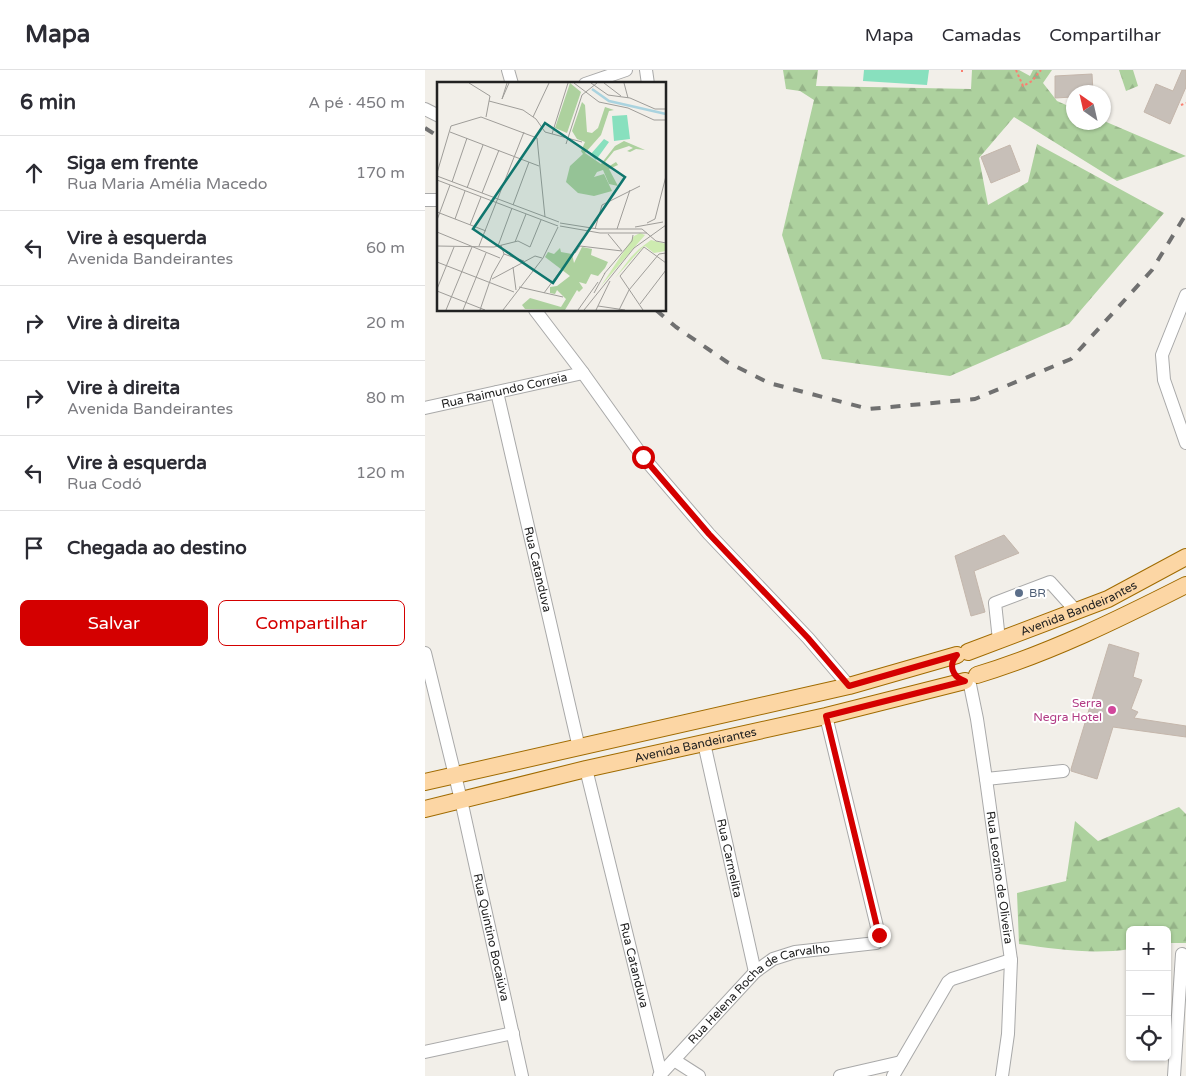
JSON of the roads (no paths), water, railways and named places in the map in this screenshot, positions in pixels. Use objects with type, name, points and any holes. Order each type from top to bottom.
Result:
[{"type":"main road","name":"Avenida Bandeirantes","points":[[425,782],[849,686],[962,654],[1108,599],[1186,557]]},
{"type":"main road","name":"Avenida Bandeirantes","points":[[425,809],[586,769],[826,716],[971,678],[1023,660],[1129,614],[1186,585]]},
{"type":"main road","points":[[973,653],[979,660],[980,666],[971,678],[956,677],[953,673],[952,663],[962,654],[973,653]]},
{"type":"street","points":[[507,70],[511,82]]},
{"type":"street","points":[[591,82],[626,70]]},
{"type":"street","points":[[425,109],[437,115]]},
{"type":"street","points":[[1186,296],[1162,355],[1164,380],[1186,443]]},
{"type":"street","points":[[536,311],[643,457],[709,534],[808,638],[849,686]]},
{"type":"street","name":"Rua Raimundo Correia","points":[[425,408],[583,373]]},
{"type":"street","name":"Rua Catanduva","points":[[497,392],[579,748]]},
{"type":"street","points":[[999,640],[995,603],[1050,582],[1076,611]]},
{"type":"street","points":[[425,653],[455,775]]},
{"type":"street","name":"Rua Leozino de Oliveira","points":[[971,678],[987,779],[1011,960],[1008,1034],[1002,1076]]},
{"type":"street","name":"Rua Helena Rocha de Carvalho","points":[[660,1075],[755,972],[773,959],[795,952],[876,943],[879,935],[826,716]]},
{"type":"street","name":"Rua Carmelita","points":[[704,743],[755,972]]},
{"type":"street","name":"Rua Catanduva","points":[[586,769],[660,1075]]},
{"type":"street","points":[[987,779],[1063,772]]},
{"type":"street","name":"Rua Quintino Bocaiúva","points":[[455,775],[522,1076]]},
{"type":"street","points":[[1174,1076],[1182,954]]},
{"type":"street","points":[[893,1076],[948,982],[952,979],[1011,960]]},
{"type":"street","points":[[425,1052],[513,1033]]},
{"type":"street","points":[[674,1060],[699,1076]]},
{"type":"street","points":[[840,1076],[901,1062]]},
{"type":"railway","points":[[425,128],[437,136]]},
{"type":"railway","points":[[657,311],[676,327],[727,362],[769,383],[869,409],[975,399],[1071,359],[1152,270],[1186,214]]},
{"type":"place","name":"BR","points":[[1019,593]]},
{"type":"place","name":"Serra Negra Hotel","points":[[1112,710]]}]
